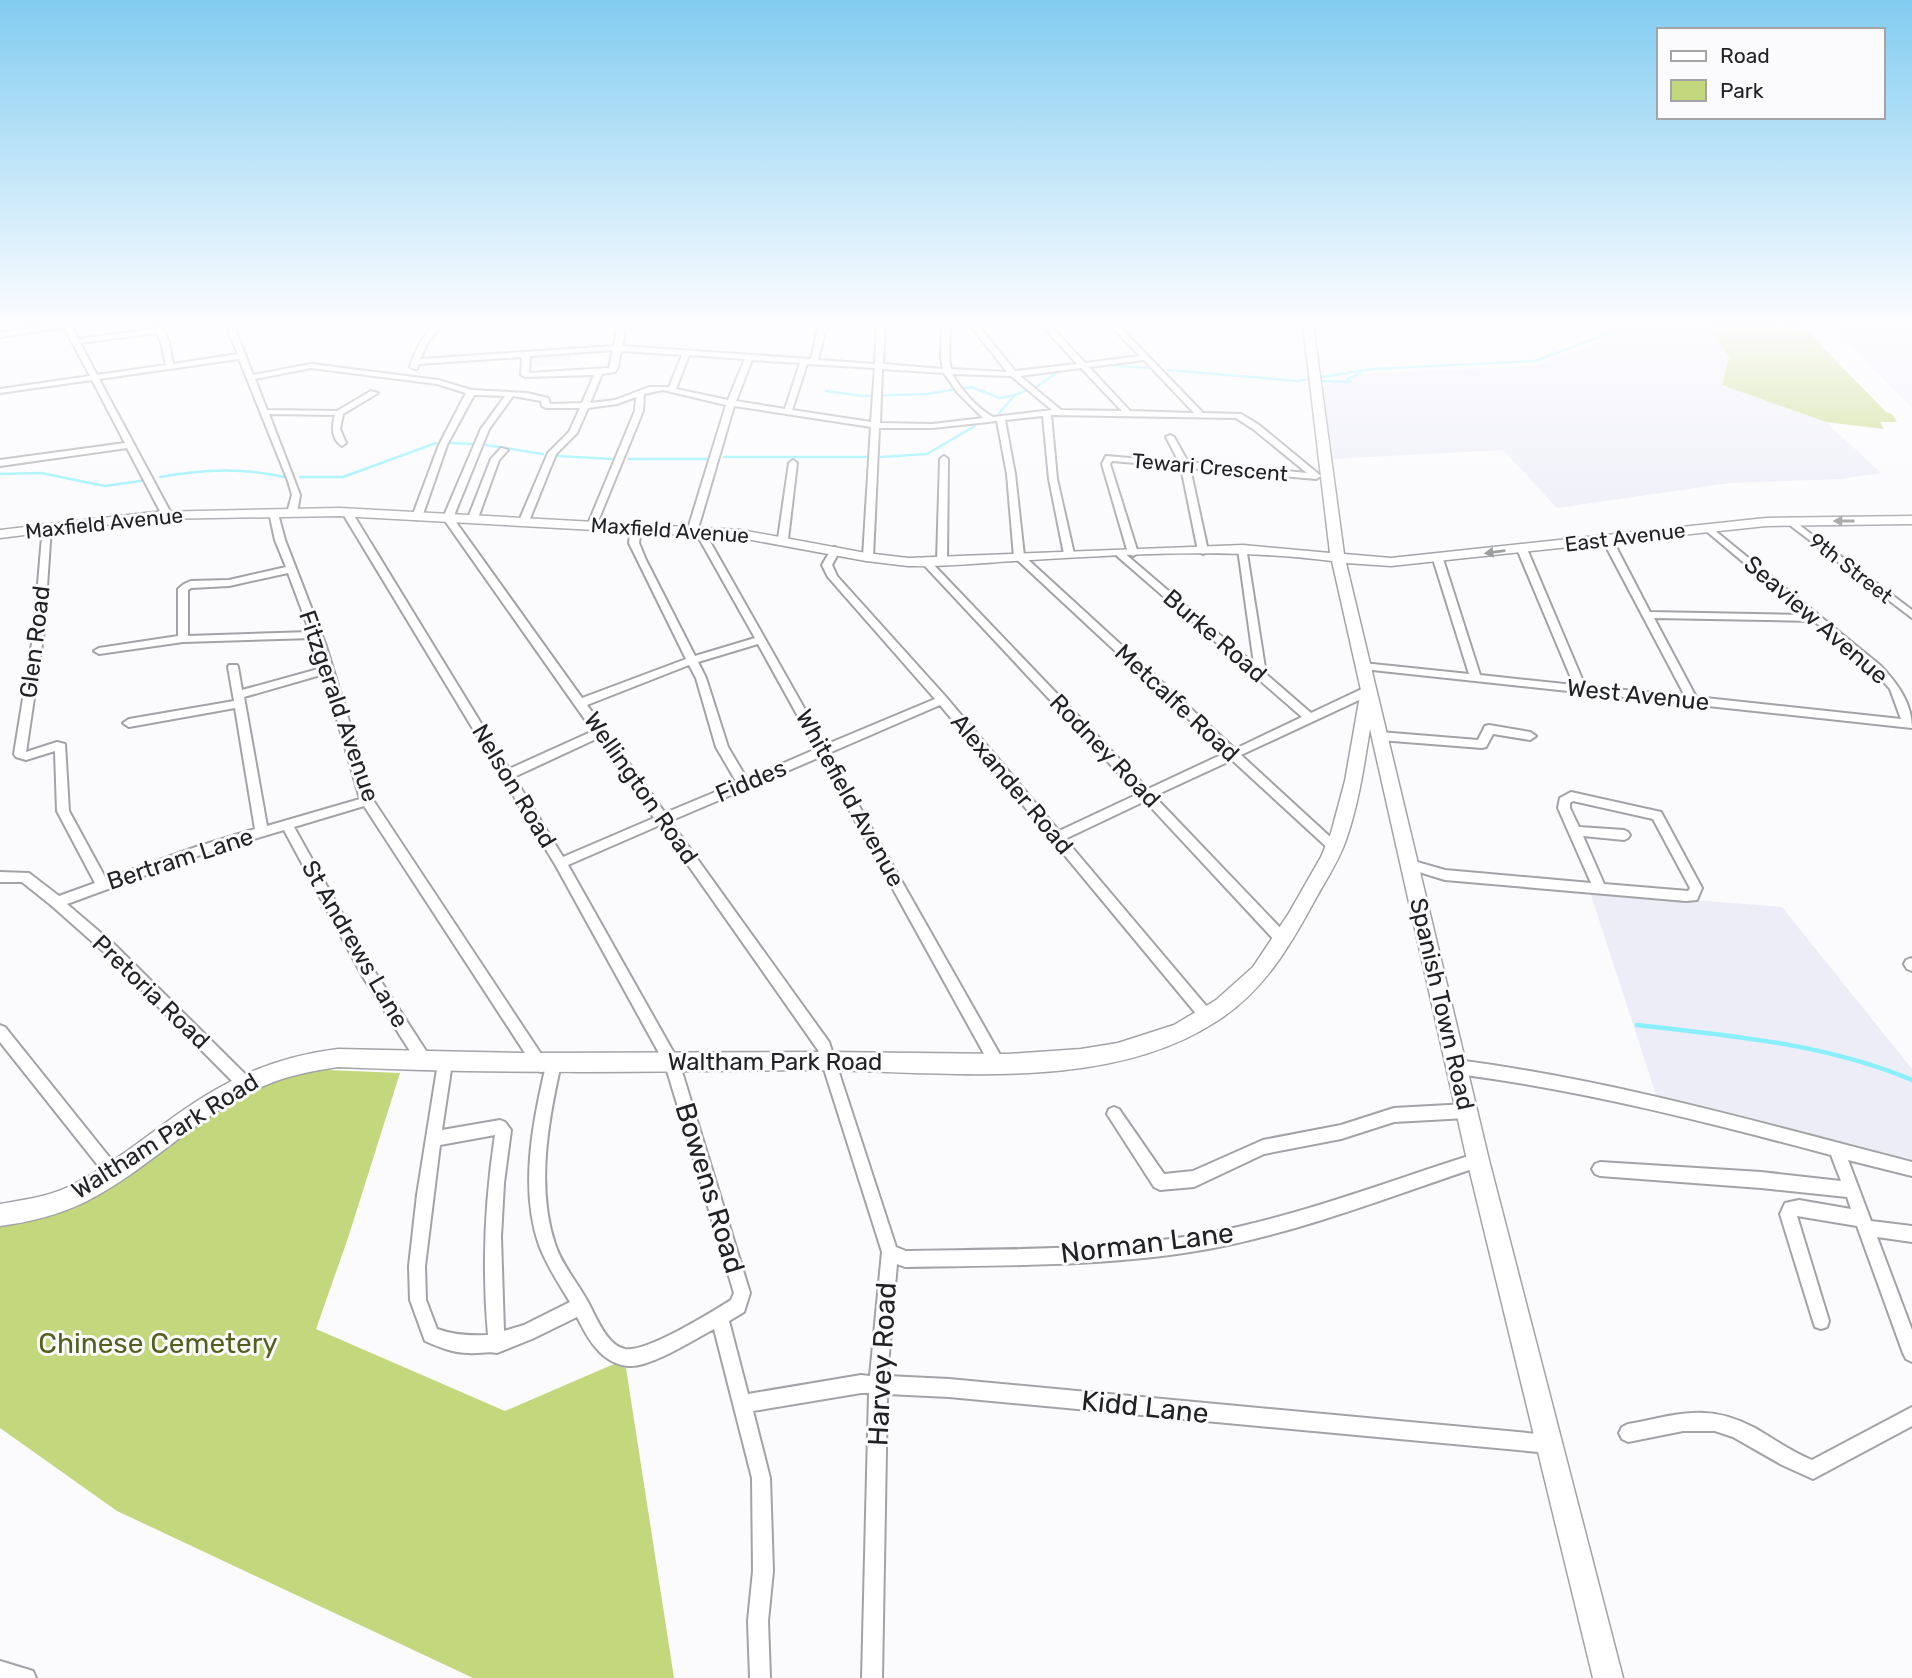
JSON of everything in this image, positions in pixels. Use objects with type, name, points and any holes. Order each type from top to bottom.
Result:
[{"type":"main road","name":"Spanish Town Road","points":[[1317,402],[1321,476],[1368,691],[1466,1111],[1608,1678]]},
{"type":"main road","name":"Maxfield Avenue","points":[[0,534],[167,515],[274,512],[473,518],[636,527],[783,539],[868,557],[927,563],[1069,554],[1243,550],[1303,552],[1338,559]]},
{"type":"main road","name":"East Avenue","points":[[1338,559],[1391,562],[1438,559],[1790,521],[1912,520]]},
{"type":"main road","name":"Waltham Park Road","points":[[0,1216],[63,1200],[113,1173],[210,1103],[244,1083],[278,1069],[318,1060],[338,1058],[547,1064],[827,1061],[998,1065],[1117,1052],[1174,1035],[1208,1018],[1252,982],[1283,940],[1335,848],[1345,815],[1368,691]]},
{"type":"street","points":[[107,402],[167,515]]},
{"type":"street","points":[[260,402],[292,481],[296,495],[292,513]]},
{"type":"street","points":[[264,412],[339,413],[358,402]]},
{"type":"street","points":[[417,517],[443,445],[466,402]]},
{"type":"street","points":[[448,517],[485,429],[505,402]]},
{"type":"street","points":[[545,402],[546,405],[584,406],[614,402]]},
{"type":"street","points":[[524,521],[552,453],[573,433],[586,402]]},
{"type":"street","points":[[593,524],[627,443],[639,402]]},
{"type":"street","points":[[788,411],[791,402]]},
{"type":"street","points":[[868,557],[878,402]]},
{"type":"street","points":[[970,402],[979,412],[996,418]]},
{"type":"street","points":[[1047,402],[1059,412]]},
{"type":"street","points":[[1119,402],[1129,415]]},
{"type":"street","points":[[1188,402],[1201,415]]},
{"type":"street","points":[[696,532],[730,403],[876,425],[925,426],[1059,412],[1240,417],[1321,476]]},
{"type":"street","points":[[339,413],[336,429],[342,443]]},
{"type":"street","points":[[1047,414],[1054,479],[1069,554]]},
{"type":"street","points":[[996,418],[1012,474],[1019,557]]},
{"type":"street","points":[[1170,437],[1185,464],[1203,551]]},
{"type":"street","points":[[0,463],[130,445]]},
{"type":"street","points":[[473,518],[495,459],[504,450]]},
{"type":"street","name":"Tewari Crescent","points":[[1126,553],[1106,464],[1109,458],[1321,476]]},
{"type":"street","points":[[942,562],[944,459]]},
{"type":"street","points":[[783,539],[793,463]]},
{"type":"street","name":"Fitzgerald Avenue","points":[[274,512],[291,569],[317,635],[367,801],[547,1064]]},
{"type":"street","name":"Nelson Road","points":[[348,514],[560,863],[672,1062]]},
{"type":"street","name":"Wellington Road","points":[[448,517],[808,1021],[824,1047],[827,1061]]},
{"type":"street","name":"9th Street","points":[[1790,521],[1912,615]]},
{"type":"street","name":"Glen Road","points":[[46,527],[39,631],[20,754],[61,747],[63,811],[102,884]]},
{"type":"street","points":[[636,527],[634,542],[641,560],[701,678],[722,747],[744,784]]},
{"type":"street","name":"Seaview Avenue","points":[[1708,528],[1887,679],[1895,688],[1910,724]]},
{"type":"street","name":"Whitefield Avenue","points":[[696,532],[824,750],[998,1065]]},
{"type":"street","points":[[1607,539],[1692,700]]},
{"type":"street","points":[[1522,549],[1581,688]]},
{"type":"street","name":"Alexander Road","points":[[835,550],[827,565],[833,577],[942,700],[1208,1018]]},
{"type":"street","points":[[1243,550],[1261,677]]},
{"type":"street","name":"Burke Road","points":[[1126,553],[1261,677],[1310,718]]},
{"type":"street","name":"Metcalfe Road","points":[[1019,557],[1335,848]]},
{"type":"street","points":[[1438,559],[1476,678]]},
{"type":"street","name":"Rodney Road","points":[[927,563],[1283,940]]},
{"type":"street","points":[[183,639],[183,589],[186,586],[194,583],[224,584],[291,569]]},
{"type":"street","points":[[1649,615],[1816,618]]},
{"type":"street","points":[[99,650],[183,639],[317,635]]},
{"type":"street","points":[[581,704],[692,660],[760,639]]},
{"type":"street","name":"West Avenue","points":[[1363,666],[1910,724]]},
{"type":"street","points":[[233,667],[262,832]]},
{"type":"street","points":[[129,723],[238,699],[327,670]]},
{"type":"street","points":[[1057,837],[1368,691]]},
{"type":"street","name":"Fiddes","points":[[560,863],[942,700]]},
{"type":"street","points":[[1380,736],[1482,744],[1489,729],[1530,736]]},
{"type":"street","points":[[507,775],[601,732]]},
{"type":"street","points":[[1410,865],[1425,867],[1436,874],[1686,896],[1692,896],[1696,888],[1657,815],[1571,796],[1564,801],[1564,808],[1600,888]]},
{"type":"street","name":"Bertram Lane","points":[[57,902],[102,884],[367,801]]},
{"type":"street","name":"St Andrews Lane","points":[[287,825],[368,973],[435,1062]]},
{"type":"street","points":[[1573,831],[1624,835]]},
{"type":"street","points":[[0,877],[25,877],[57,902]]},
{"type":"street","name":"Pretoria Road","points":[[57,902],[110,949],[244,1083]]},
{"type":"street","points":[[0,1031],[113,1173]]},
{"type":"street","name":"Harvey Road","points":[[827,1061],[890,1252],[878,1384],[872,1678]]},
{"type":"street","points":[[435,1062],[434,1139],[417,1266],[418,1300],[431,1335],[447,1343],[497,1344],[580,1306]]},
{"type":"street","name":"Bowens Road","points":[[672,1062],[742,1293],[738,1306],[720,1317]]},
{"type":"street","points":[[547,1064],[539,1182],[544,1234],[558,1269],[595,1337],[616,1354],[635,1358],[720,1317],[761,1478],[763,1571],[758,1621],[760,1678]]},
{"type":"street","points":[[1457,1067],[1508,1072],[1588,1087],[1912,1169]]},
{"type":"street","points":[[1114,1114],[1160,1182],[1167,1182],[1194,1179],[1262,1147],[1341,1132],[1394,1115],[1466,1111]]},
{"type":"street","points":[[434,1139],[502,1128],[494,1214],[494,1317],[497,1344]]},
{"type":"street","points":[[1837,1150],[1912,1353]]},
{"type":"street","name":"Norman Lane","points":[[890,1252],[905,1259],[1012,1256],[1160,1247],[1209,1240],[1274,1225],[1478,1160]]},
{"type":"street","points":[[1600,1169],[1761,1180],[1850,1190]]},
{"type":"street","points":[[1821,1321],[1788,1214],[1791,1209],[1799,1208],[1912,1234]]},
{"type":"street","name":"Kidd Lane","points":[[742,1404],[861,1384],[878,1384],[949,1388],[1550,1444]]},
{"type":"street","points":[[1628,1433],[1697,1421],[1715,1422],[1730,1427],[1798,1465],[1813,1470],[1912,1416]]},
{"type":"street","points":[[0,1671],[26,1678]]},
{"type":"shaded area","points":[[1325,402],[1771,402],[1826,422],[1881,473],[1841,479],[1730,483],[1557,508],[1503,450],[1333,459]]},
{"type":"shaded area","points":[[1590,892],[1782,907],[1912,1069],[1912,1161],[1657,1098]]},
{"type":"green space","points":[[1771,402],[1877,402],[1892,414],[1897,422],[1880,422],[1884,429],[1826,422]]},
{"type":"green space","name":"Chinese Cemetery","points":[[327,1070],[400,1073],[316,1329],[505,1411],[614,1364],[626,1368],[674,1678],[473,1678],[117,1511],[0,1428],[0,1219],[32,1215],[252,1088],[303,1072]]},
{"type":"waterway","points":[[999,413],[1009,402]]},
{"type":"waterway","points":[[881,457],[927,454],[975,426]]},
{"type":"waterway","points":[[300,477],[343,477],[436,443]]},
{"type":"waterway","points":[[451,443],[474,444]]},
{"type":"waterway","points":[[486,445],[543,454]]},
{"type":"waterway","points":[[558,456],[612,459]]},
{"type":"waterway","points":[[724,457],[870,457]]},
{"type":"waterway","points":[[628,459],[708,459]]},
{"type":"waterway","points":[[160,477],[222,470],[284,477]]},
{"type":"waterway","points":[[0,474],[41,473],[105,486],[147,480]]},
{"type":"waterway","points":[[1637,1025],[1742,1037],[1811,1049],[1879,1067],[1912,1080]]}]
